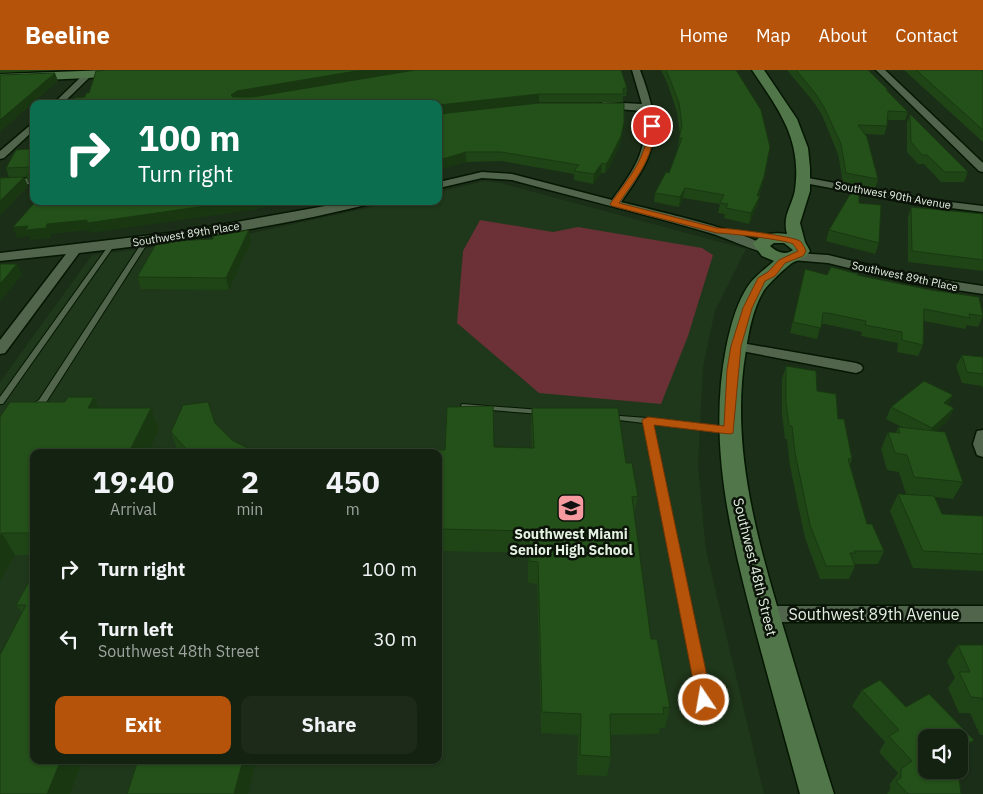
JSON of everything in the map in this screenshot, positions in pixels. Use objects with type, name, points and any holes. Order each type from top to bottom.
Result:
[{"type":"street","points":[[0,78],[88,75],[155,70]]},
{"type":"street","points":[[614,204],[638,173],[650,145],[652,126],[636,70]]},
{"type":"street","points":[[758,70],[787,112],[796,129],[801,148],[803,180],[800,199],[792,223],[796,251],[777,256],[769,244]]},
{"type":"street","points":[[880,70],[983,169]]},
{"type":"street","points":[[61,100],[88,75]]},
{"type":"street","points":[[593,105],[648,107]]},
{"type":"street","points":[[0,156],[30,129]]},
{"type":"street","points":[[442,183],[482,175],[500,175],[717,231],[752,243],[769,244]]},
{"type":"street","name":"Southwest 90th Avenue","points":[[803,180],[910,200],[983,208]]},
{"type":"street","points":[[0,183],[30,181]]},
{"type":"street","name":"Southwest 89th Place","points":[[0,257],[146,241],[304,215],[351,205]]},
{"type":"street","points":[[769,244],[777,233],[792,223]]},
{"type":"street","name":"Southwest 48th Street","points":[[761,280],[759,270],[769,244]]},
{"type":"street","points":[[0,350],[75,250]]},
{"type":"street","name":"Southwest 89th Place","points":[[796,251],[911,279],[983,290]]},
{"type":"street","name":"Southwest 48th Street","points":[[796,251],[778,265],[772,274],[761,280],[747,308],[736,346],[729,430],[731,460],[743,531],[817,794]]},
{"type":"street","points":[[736,346],[856,368]]},
{"type":"street","points":[[983,435],[981,444],[983,451]]},
{"type":"street","name":"Southwest 89th Avenue","points":[[765,614],[983,614]]},
{"type":"lane","points":[[25,408],[42,402],[146,241]]},
{"type":"lane","points":[[0,402],[112,246]]},
{"type":"lane","points":[[465,406],[552,413]]},
{"type":"lane","points":[[600,417],[648,420],[729,430]]},
{"type":"lane","points":[[648,420],[708,719]]},
{"type":"shaded area","name":"Southwest Miami Senior High School","points":[[484,181],[501,183],[746,249],[715,311],[703,367],[698,466],[706,550],[764,794],[0,794],[0,382],[92,255],[230,238],[381,205],[442,205],[442,191]]},
{"type":"shaded area","points":[[480,220],[553,232],[578,227],[702,248],[713,255],[688,336],[661,404],[539,393],[457,323],[463,251]]},
{"type":"building","points":[[362,70],[237,91],[231,95],[233,97],[253,97],[415,70],[621,70],[627,88],[623,88],[624,94],[539,94],[442,105],[442,100],[73,100],[74,98],[85,97],[86,93],[89,93],[96,71]]},
{"type":"building","points":[[666,70],[736,70],[761,110],[770,147],[764,177],[757,196],[760,196],[751,213],[726,208],[728,204],[720,203],[724,195],[685,188],[680,197],[655,193],[666,172],[669,173],[682,138],[679,138],[682,126],[679,103]]},
{"type":"building","points":[[796,70],[868,70],[908,112],[888,111],[887,126],[858,125],[867,137],[878,179],[846,173],[841,144],[824,107]]},
{"type":"building","points":[[916,70],[983,70],[983,130]]},
{"type":"building","points":[[55,73],[0,120],[0,75]]},
{"type":"building","points":[[539,103],[624,103],[624,122],[621,136],[606,164],[602,163],[594,174],[574,171],[579,165],[501,152],[466,152],[442,159],[442,114]]},
{"type":"building","points":[[910,114],[968,172],[945,172],[927,155],[922,155],[911,142]]},
{"type":"building","points":[[30,147],[30,167],[6,168],[16,150]]},
{"type":"building","points":[[24,177],[0,201],[0,178]]},
{"type":"building","points":[[856,184],[859,185],[859,203],[881,205],[879,243],[829,230]]},
{"type":"building","points":[[32,205],[212,205],[87,223],[87,220],[47,224],[46,228],[26,230],[28,226],[13,227]]},
{"type":"building","points":[[911,207],[983,214],[983,260],[912,251]]},
{"type":"building","points":[[249,230],[226,278],[137,277],[157,242],[213,239],[213,236]]},
{"type":"building","points":[[0,264],[17,264],[0,284]]},
{"type":"building","points":[[831,267],[857,275],[931,290],[979,297],[983,316],[969,314],[970,318],[924,309],[923,345],[902,340],[902,332],[865,325],[866,321],[828,313],[823,313],[821,328],[793,322],[805,269],[827,275]]},
{"type":"building","points":[[962,355],[983,357],[983,374],[967,372]]},
{"type":"building","points":[[786,366],[816,371],[817,391],[836,394],[838,419],[844,419],[852,459],[848,459],[867,524],[872,524],[884,551],[854,551],[856,553],[850,553],[855,566],[826,566],[810,525],[795,453],[792,426],[789,426],[786,402]]},
{"type":"building","points":[[924,381],[953,395],[944,403],[954,408],[932,428],[891,407]]},
{"type":"building","points":[[68,397],[94,397],[88,408],[151,408],[130,449],[30,449],[30,533],[2,533],[0,536],[0,417],[10,402],[65,402]]},
{"type":"building","points":[[208,402],[215,423],[232,440],[249,449],[186,449],[171,432],[183,405]]},
{"type":"building","points":[[493,406],[494,447],[534,448],[532,408],[618,408],[626,463],[632,463],[638,496],[632,497],[651,639],[657,639],[670,708],[663,707],[664,714],[610,714],[611,757],[580,755],[581,714],[542,712],[538,562],[529,561],[529,531],[442,529],[442,450],[445,450],[447,407]]},
{"type":"building","points":[[898,427],[945,432],[963,482],[914,477],[907,455],[895,453],[888,432],[900,433]]},
{"type":"building","points":[[898,494],[934,496],[942,514],[983,516],[983,554],[923,551]]},
{"type":"building","points":[[30,580],[30,764],[59,764],[47,794],[0,794],[0,655],[26,605],[16,605]]},
{"type":"building","points":[[958,645],[983,645],[983,701],[982,698],[971,697],[959,672],[970,672]]},
{"type":"building","points":[[880,680],[906,707],[929,694],[963,729],[918,729],[918,779],[959,779],[961,794],[908,794],[896,781],[901,778],[901,769],[912,761],[889,736],[899,730],[862,690]]},
{"type":"building","points":[[968,734],[974,740],[968,744]]},
{"type":"building","points":[[137,764],[242,764],[234,794],[127,794]]},
{"type":"place","name":"Southwest Miami Senior High School","points":[[571,508]]},
{"type":"route","points":[[652,126],[650,145],[644,162],[638,173],[614,204],[717,231],[732,231],[771,238],[784,238],[797,243],[802,248],[800,254],[782,261],[772,274],[761,280],[747,308],[736,346],[732,370],[729,430],[648,420],[704,700]]}]
